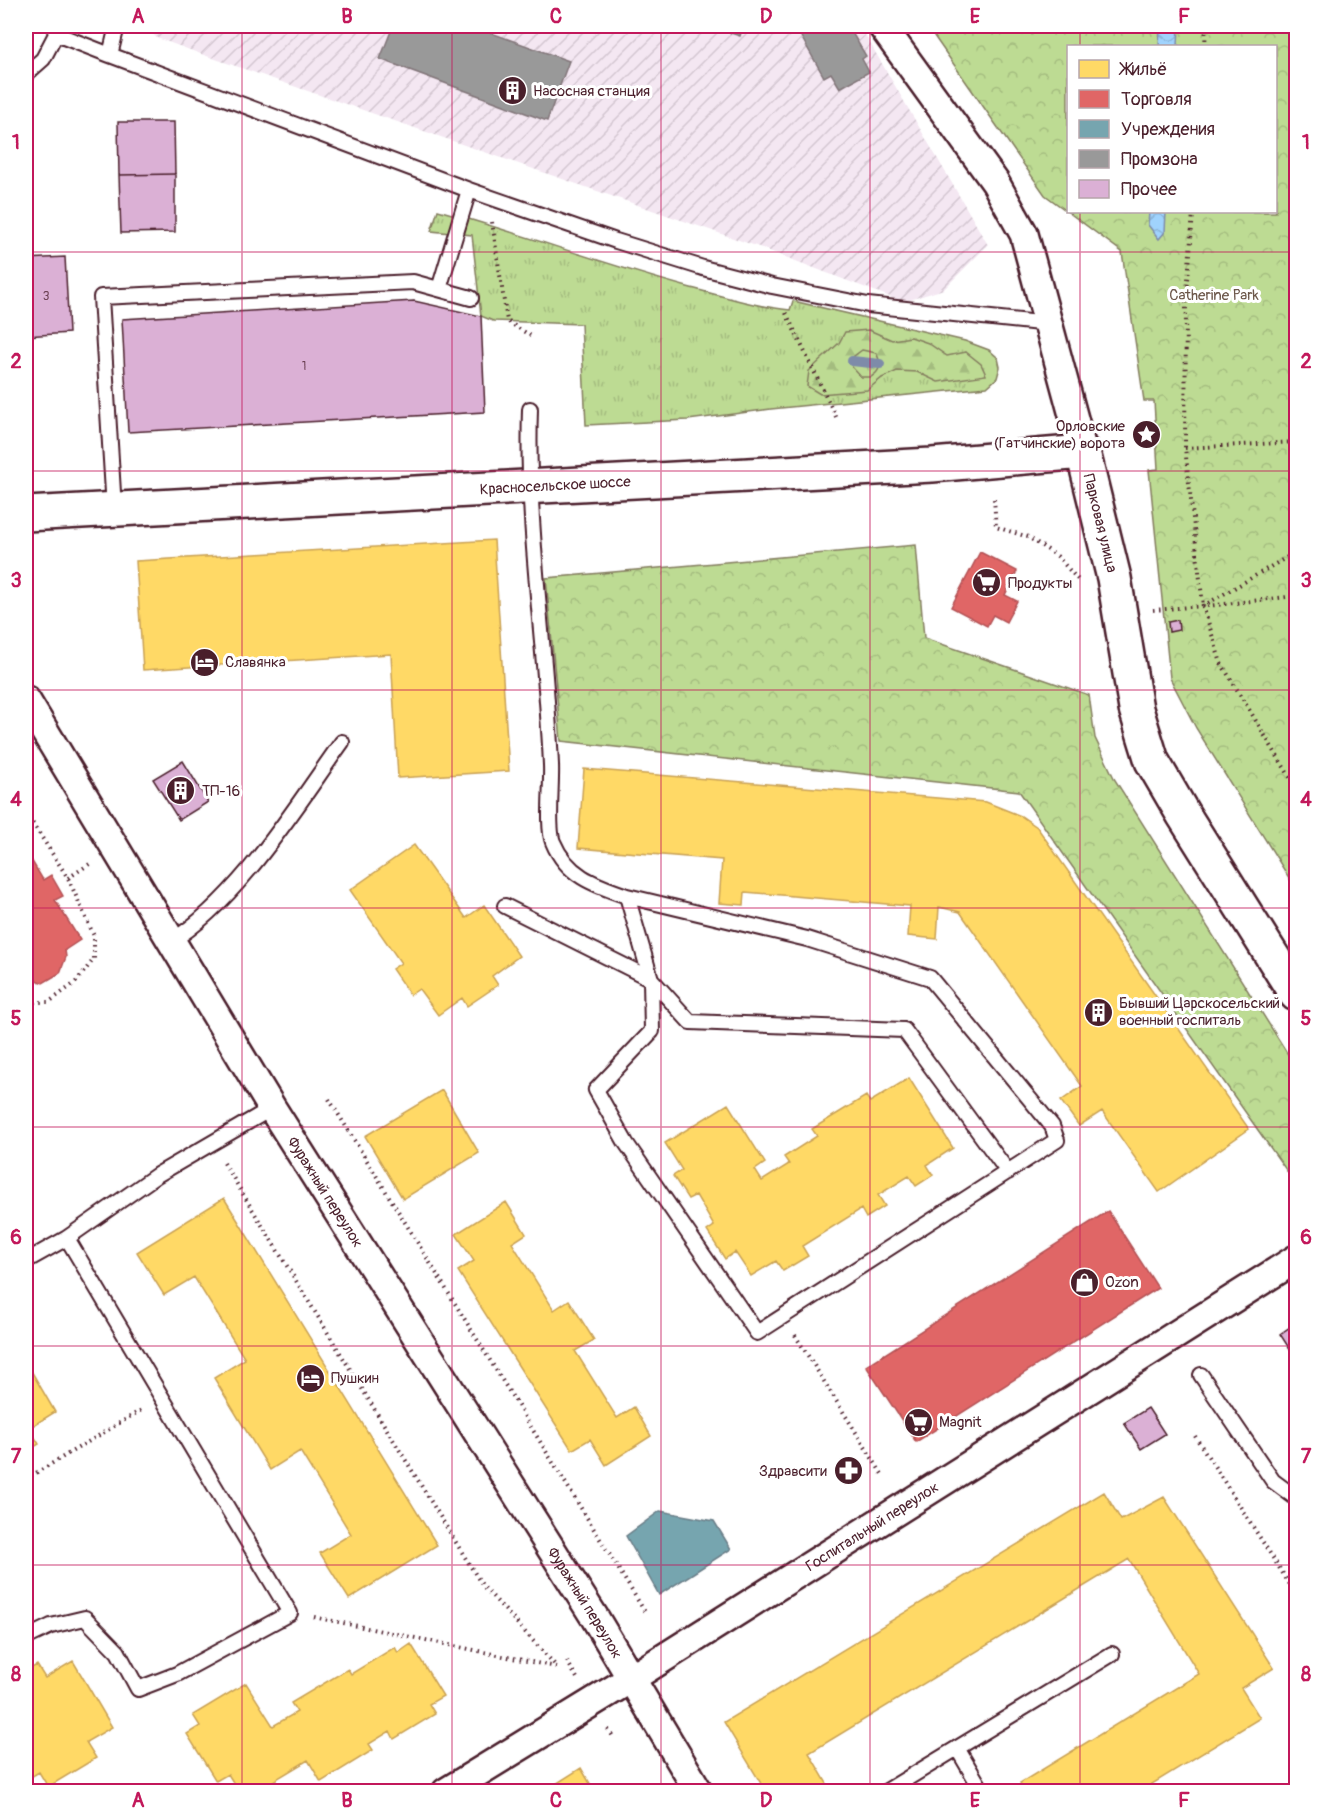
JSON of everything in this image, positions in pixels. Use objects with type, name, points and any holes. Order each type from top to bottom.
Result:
[{"type":"main road","name":"Красносельское шоссе","points":[[26,514],[932,465],[1083,452]]},
{"type":"main road","name":"Парковая улица","points":[[1083,452],[1114,578],[1136,709],[1152,761],[1296,994]]},
{"type":"street","name":"Парковая улица","points":[[882,26],[995,182],[1024,234],[1083,452]]},
{"type":"street","name":"Фуражный переулок","points":[[26,700],[272,1108],[633,1678],[699,1791]]},
{"type":"street","name":"Госпитальный переулок","points":[[446,1791],[633,1678],[1296,1259]]},
{"type":"lane","points":[[110,55],[117,26]]},
{"type":"lane","points":[[26,74],[43,59],[55,30],[110,55],[469,190],[616,241],[772,286],[868,305],[1049,324]]},
{"type":"lane","points":[[439,289],[469,190]]},
{"type":"lane","points":[[114,509],[101,297],[413,282],[471,298]]},
{"type":"lane","points":[[530,409],[529,486],[551,766],[551,840],[566,867],[596,885],[627,896],[807,939],[930,978],[1052,1126],[1057,1140],[757,1333],[626,1143],[596,1090],[652,1031],[651,978],[627,896]]},
{"type":"lane","points":[[170,942],[198,923],[264,851],[342,742]]},
{"type":"lane","points":[[505,906],[651,978],[690,1022],[904,1030],[1008,1172]]},
{"type":"lane","points":[[26,1261],[67,1238],[157,1175],[272,1108]]},
{"type":"lane","points":[[26,1638],[51,1626],[85,1618],[118,1653],[138,1689],[177,1674],[290,1612],[67,1238]]},
{"type":"lane","points":[[1201,1375],[1273,1481],[1296,1498]]},
{"type":"lane","points":[[885,1791],[1112,1654]]},
{"type":"lane","points":[[957,1748],[983,1791]]},
{"type":"path","points":[[1205,45],[1206,26]]},
{"type":"path","points":[[489,197],[507,321],[531,336]]},
{"type":"path","points":[[1193,213],[1186,307],[1185,448],[1203,606],[1221,663],[1296,787]]},
{"type":"path","points":[[782,304],[836,417]]},
{"type":"path","points":[[1185,448],[1296,442]]},
{"type":"path","points":[[994,499],[996,527],[1028,537],[1057,556],[1078,582],[1086,581]]},
{"type":"path","points":[[1203,606],[1296,552]]},
{"type":"path","points":[[1152,610],[1296,596]]},
{"type":"path","points":[[26,813],[68,878],[94,936],[94,959],[75,983],[48,1002],[26,1002]]},
{"type":"path","points":[[68,878],[97,859]]},
{"type":"path","points":[[329,1099],[645,1612]]},
{"type":"path","points":[[212,1143],[482,1585],[557,1667],[290,1612]]},
{"type":"path","points":[[784,1317],[882,1474]]},
{"type":"path","points":[[26,1479],[162,1398]]},
{"type":"path","points":[[1195,1436],[1296,1594]]},
{"type":"path","points":[[567,1661],[582,1686]]},
{"type":"shaded area","points":[[144,26],[860,26],[988,245],[944,289],[903,302],[759,247],[157,38]]},
{"type":"green space","name":"Catherine Park","points":[[927,26],[1296,26],[1296,889],[1196,728],[1170,678],[1149,470],[1158,469],[1154,401],[1144,401],[1122,252],[1069,213],[1277,213],[1277,45],[1067,45],[1067,211],[1045,195]]},
{"type":"green space","points":[[438,210],[659,279],[740,301],[790,310],[793,301],[965,341],[989,350],[998,358],[1000,367],[997,378],[987,387],[771,409],[688,420],[586,425],[581,324],[493,321],[481,316],[472,235],[431,231]]},
{"type":"green space","points":[[869,330],[892,340],[911,337],[928,343],[947,356],[966,352],[981,364],[986,375],[938,382],[917,372],[897,371],[882,378],[867,390],[820,394],[807,386],[809,371],[839,343],[845,332]],"holes":[[[862,350],[876,353],[880,363],[879,369],[871,377],[861,377],[852,367],[854,356]]]},
{"type":"green space","points":[[916,545],[924,638],[1089,695],[1095,738],[1115,780],[1296,1067],[1296,1184],[1019,791],[561,741],[546,578]]},
{"type":"water","points":[[1160,26],[1179,26],[1178,45],[1159,45]]},
{"type":"water","points":[[1149,213],[1166,213],[1165,232],[1159,239],[1148,225]]},
{"type":"building: Жильё","name":"Славянка","points":[[494,540],[509,771],[398,778],[391,654],[143,670],[136,561]]},
{"type":"building: Жильё","name":"Бывший Царскосельский военный госпиталь","points":[[584,769],[986,802],[1021,816],[1037,827],[1249,1129],[1159,1192],[1102,1111],[1079,1126],[1061,1101],[1082,1086],[960,912],[939,907],[937,939],[908,936],[910,906],[745,892],[744,905],[719,903],[722,860],[578,848]]},
{"type":"building: Жильё","points":[[414,845],[466,918],[484,905],[519,956],[492,976],[498,985],[467,1006],[462,998],[438,1015],[419,989],[410,995],[392,969],[401,963],[350,890]]},
{"type":"building: Жильё","points":[[909,1078],[953,1148],[927,1165],[933,1175],[916,1186],[909,1176],[878,1195],[885,1206],[866,1218],[861,1209],[802,1246],[808,1256],[783,1271],[776,1261],[751,1276],[735,1252],[725,1259],[707,1231],[714,1226],[696,1195],[688,1199],[673,1176],[682,1170],[665,1143],[728,1104],[765,1163],[755,1170],[762,1181],[789,1164],[784,1157],[817,1136],[812,1129],[866,1096],[870,1102]]},
{"type":"building: Жильё","points":[[442,1090],[479,1153],[403,1199],[365,1136]]},
{"type":"building: Жильё","points":[[224,1198],[437,1545],[349,1599],[320,1553],[351,1534],[300,1451],[270,1470],[214,1378],[245,1359],[194,1277],[164,1295],[137,1252]]},
{"type":"building: Жильё","points":[[506,1202],[526,1234],[512,1243],[554,1310],[569,1300],[594,1340],[575,1351],[617,1418],[634,1407],[651,1436],[606,1465],[590,1439],[572,1450],[458,1271],[474,1261],[456,1234]]},
{"type":"building: Жильё","points":[[26,1362],[55,1412],[29,1428],[39,1444],[26,1452]]},
{"type":"building: Жильё","points":[[1104,1492],[1121,1520],[1164,1497],[1274,1668],[1241,1688],[1260,1718],[1139,1792],[1025,1792],[1020,1783],[1199,1674],[1129,1559],[809,1753],[832,1792],[766,1792],[724,1722]]},
{"type":"building: Жильё","points":[[411,1644],[443,1696],[429,1704],[435,1714],[394,1739],[390,1731],[369,1744],[373,1750],[321,1782],[308,1760],[255,1792],[239,1792],[228,1774],[216,1781],[187,1734],[200,1726],[193,1715],[246,1683],[273,1726],[297,1712],[291,1703],[348,1669],[351,1674],[395,1647],[398,1653]]},
{"type":"building: Жильё","points":[[73,1661],[112,1727],[86,1742],[96,1758],[48,1787],[39,1772],[26,1780],[26,1671],[37,1665],[45,1678]]},
{"type":"building: Жильё","points":[[581,1768],[595,1792],[554,1792],[551,1787]]},
{"type":"building: Торговля","name":"Продукты","points":[[980,552],[1017,571],[1005,595],[1017,601],[1006,622],[993,615],[987,626],[951,607]]},
{"type":"building: Торговля","points":[[30,858],[43,880],[51,875],[63,896],[55,900],[80,940],[65,950],[66,957],[60,973],[43,983],[26,976],[26,861]]},
{"type":"building: Торговля","points":[[1108,1211],[1158,1288],[916,1442],[866,1366]]},
{"type":"building: Учреждения","points":[[660,1511],[714,1521],[731,1549],[659,1595],[626,1536]]},
{"type":"building: Промзона","name":"Насосная станция","points":[[393,26],[472,26],[569,61],[547,121],[380,59]]},
{"type":"building: Промзона","points":[[710,26],[743,26],[740,36]]},
{"type":"building: Промзона","points":[[795,26],[848,26],[866,56],[862,59],[869,72],[840,88],[831,73],[824,77]]},
{"type":"building: Прочее","points":[[118,122],[174,122],[175,174],[119,175]]},
{"type":"building: Прочее","points":[[175,174],[175,232],[121,233],[119,175]]},
{"type":"building: Прочее","points":[[65,257],[69,333],[26,336],[26,259]]},
{"type":"building: Прочее","points":[[414,301],[481,316],[485,412],[128,432],[122,319]]},
{"type":"building: Прочее","points":[[1178,620],[1179,630],[1169,632],[1168,622]]},
{"type":"building: Прочее","name":"ТП-16","points":[[183,761],[208,802],[179,820],[153,779]]},
{"type":"building: Прочее","points":[[1296,1323],[1296,1359],[1280,1334]]},
{"type":"building: Прочее","points":[[1148,1408],[1165,1434],[1141,1449],[1124,1423]]},
{"type":"waterway","points":[[852,361],[880,364]]},
{"type":"place","name":"Насосная станция","points":[[512,91]]},
{"type":"place","name":"Орловские (Гатчинские) ворота","points":[[1146,435]]},
{"type":"place","name":"Продукты","points":[[987,583]]},
{"type":"place","name":"Славянка","points":[[204,662]]},
{"type":"place","name":"ТП-16","points":[[181,791]]},
{"type":"place","name":"Бывший Царскосельский военный госпиталь","points":[[1098,1012]]},
{"type":"place","name":"Ozon","points":[[1084,1282]]},
{"type":"place","name":"Пушкин","points":[[310,1378]]},
{"type":"place","name":"Magnit","points":[[918,1422]]},
{"type":"place","name":"Здравсити","points":[[848,1471]]}]
